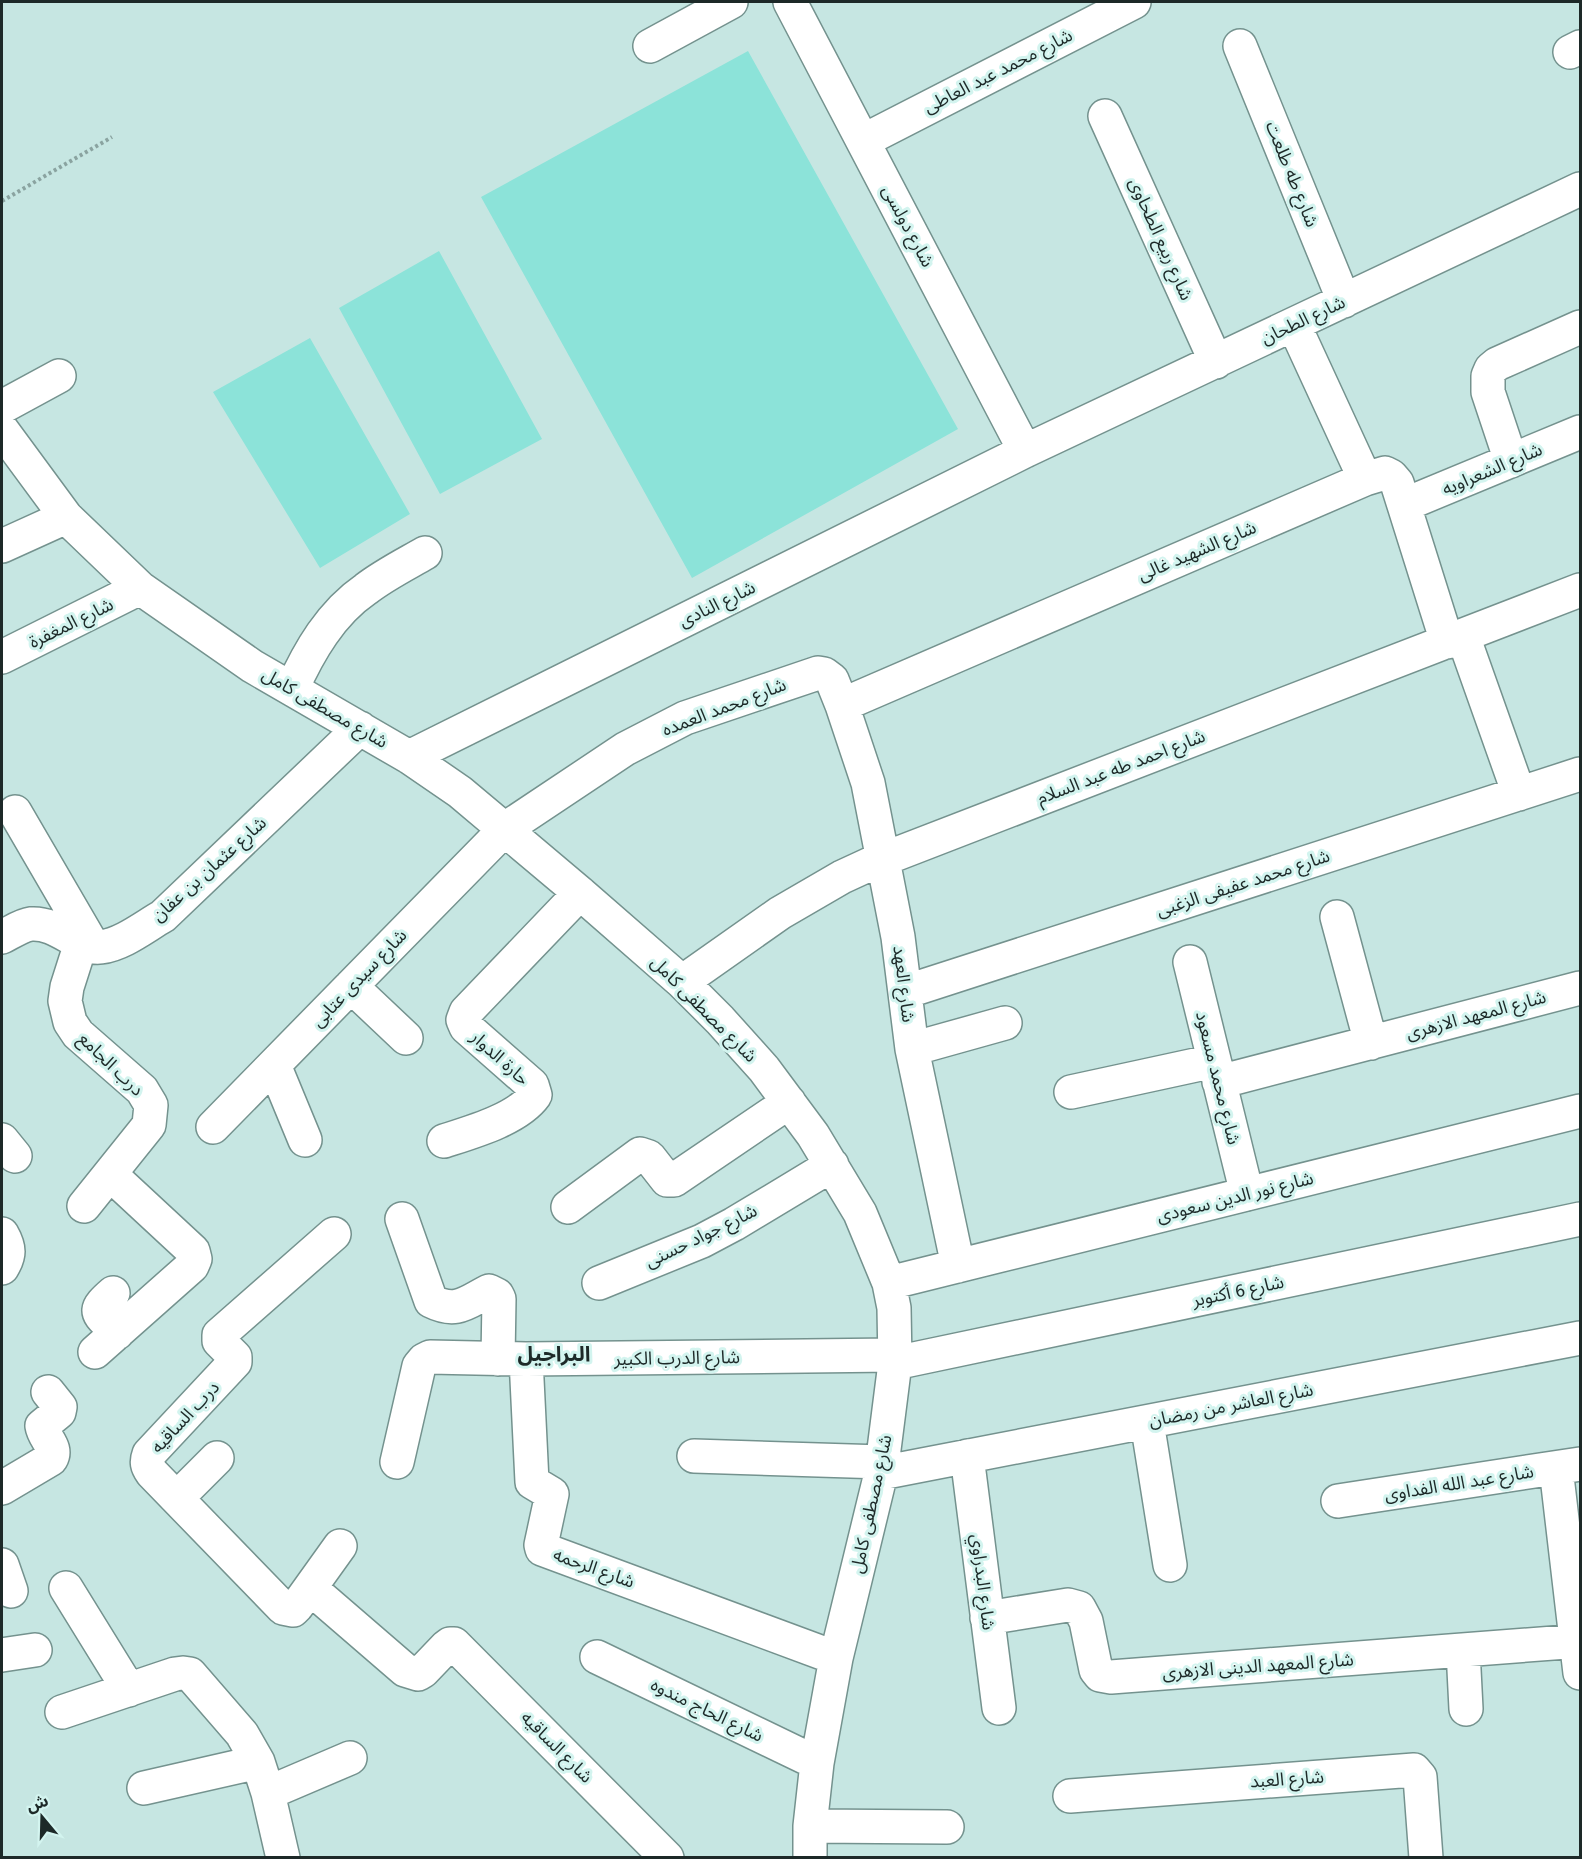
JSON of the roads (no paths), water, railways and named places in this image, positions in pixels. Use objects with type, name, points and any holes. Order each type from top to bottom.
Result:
[{"type":"street","points":[[650,46],[731,2]]},
{"type":"street","name":"شارع دولسى","points":[[790,2],[1025,451]]},
{"type":"street","name":"شارع محمد عبد العاطى","points":[[863,141],[1134,2]]},
{"type":"street","name":"شارع طه طلعت","points":[[1240,46],[1344,301]]},
{"type":"street","name":"شارع ربيع الطحاوى","points":[[1105,116],[1216,362]]},
{"type":"street","name":"شارع الطحان","points":[[1025,451],[1581,189]]},
{"type":"street","points":[[1294,325],[1365,478]]},
{"type":"street","points":[[1511,461],[1488,392],[1488,376],[1491,369],[1497,364],[1581,327]]},
{"type":"street","points":[[2,427],[59,376]]},
{"type":"street","name":"شارع مصطفى كامل","points":[[2,427],[66,517],[140,588],[252,666],[409,757],[460,792],[682,982],[764,1069],[813,1136],[860,1213],[889,1283],[894,1308],[894,1359],[882,1467],[836,1658],[817,1763],[810,1841]]},
{"type":"street","name":"شارع الشعراويه","points":[[1404,506],[1581,432]]},
{"type":"street","name":"شارع النادى","points":[[409,757],[1025,451]]},
{"type":"street","name":"شارع الشهيد غالى","points":[[842,705],[1365,478],[1384,472],[1397,483],[1455,639],[1519,794]]},
{"type":"street","points":[[2,546],[66,517]]},
{"type":"street","points":[[292,689],[304,661],[321,634],[342,611],[365,589],[425,552]]},
{"type":"street","name":"شارع المغفرة","points":[[2,657],[140,588]]},
{"type":"street","name":"شارع احمد طه عبد السلام","points":[[682,982],[780,913],[842,877],[883,859],[1581,590]]},
{"type":"street","name":"شارع محمد العمده","points":[[505,829],[625,749],[685,718],[818,672],[832,680],[842,705]]},
{"type":"street","name":"شارع العهد","points":[[842,705],[868,783],[898,938],[912,1050],[958,1266]]},
{"type":"street","name":"شارع عثمان بن عفان","points":[[87,944],[100,947],[125,939],[163,916],[360,728]]},
{"type":"street","name":"شارع محمد عفيفى الزغبى","points":[[906,992],[1581,774]]},
{"type":"street","points":[[15,812],[87,944]]},
{"type":"street","name":"شارع سيدى عتابى","points":[[213,1127],[505,829]]},
{"type":"street","name":"حارة الدوار","points":[[444,1141],[475,1131],[511,1114],[535,1095],[532,1085],[466,1028],[464,1020],[466,1012],[580,893]]},
{"type":"street","points":[[1337,917],[1371,1043]]},
{"type":"street","points":[[2,937],[30,924],[53,927],[87,944]]},
{"type":"street","name":"درب الجامع","points":[[84,1206],[150,1125],[151,1105],[142,1090],[78,1034],[70,1022],[65,1001],[67,987],[87,944]]},
{"type":"street","name":"شارع محمد مسعود","points":[[1190,962],[1247,1194]]},
{"type":"street","points":[[351,986],[406,1038]]},
{"type":"street","name":"شارع المعهد الازهرى","points":[[1071,1092],[1217,1071],[1371,1043],[1581,988]]},
{"type":"street","points":[[912,1050],[1005,1023]]},
{"type":"street","points":[[274,1065],[305,1140]]},
{"type":"street","points":[[568,1207],[640,1154],[649,1157],[667,1180],[675,1180],[789,1102]]},
{"type":"street","name":"شارع نور الدين سعودى","points":[[889,1283],[1581,1111]]},
{"type":"street","name":"شارع جواد حسنى","points":[[599,1283],[702,1241],[832,1165]]},
{"type":"street","points":[[110,1174],[193,1251],[195,1258],[192,1266],[106,1343],[98,1308],[113,1293]]},
{"type":"street","points":[[402,1219],[431,1301],[459,1306],[466,1305],[489,1291],[497,1295],[512,1359]]},
{"type":"street","name":"شارع 6 أكتوبر","points":[[894,1359],[1581,1219]]},
{"type":"street","points":[[2,1234],[8,1248],[8,1258],[2,1268]]},
{"type":"street","name":"درب الساقيه","points":[[334,1234],[219,1335],[219,1341],[236,1356],[235,1362],[149,1454],[147,1461],[148,1467],[283,1608],[293,1610],[340,1546]]},
{"type":"street","name":"شارع العاشر من رمضان","points":[[694,1456],[882,1467],[967,1456],[1581,1338]]},
{"type":"street","name":"شارع الدرب الكبير","points":[[397,1462],[419,1366],[430,1357],[894,1359]]},
{"type":"street","name":"شارع الرحمه","points":[[512,1359],[531,1482],[552,1494],[541,1545],[542,1550],[836,1658]]},
{"type":"street","points":[[2,1488],[53,1456],[53,1448],[43,1433],[42,1426],[59,1412],[60,1407],[48,1392]]},
{"type":"street","points":[[1147,1422],[1170,1565]]},
{"type":"street","name":"شارع البدراوي","points":[[967,1456],[999,1708]]},
{"type":"street","points":[[177,1498],[217,1458]]},
{"type":"street","points":[[1568,1466],[1581,1673]]},
{"type":"street","name":"شارع عبد الله الفداوى","points":[[1338,1501],[1568,1466]]},
{"type":"street","points":[[66,1588],[129,1690]]},
{"type":"street","name":"شارع الساقيه","points":[[310,1588],[405,1670],[418,1674],[450,1644],[458,1647],[667,1857]]},
{"type":"street","name":"شارع المعهد الدينى الازهرى","points":[[987,1618],[1068,1605],[1079,1608],[1086,1621],[1096,1670],[1100,1675],[1111,1677],[1579,1641]]},
{"type":"street","points":[[2,1655],[35,1650]]},
{"type":"street","points":[[1463,1650],[1466,1709]]},
{"type":"street","name":"شارع الحاج مندوه","points":[[597,1658],[817,1763]]},
{"type":"street","points":[[62,1712],[176,1674],[183,1672],[190,1674],[242,1734],[258,1762],[283,1857]]},
{"type":"street","points":[[268,1793],[350,1758]]},
{"type":"street","points":[[144,1788],[258,1762]]},
{"type":"street","name":"شارع العبد","points":[[1070,1796],[1414,1770],[1420,1777],[1426,1857]]},
{"type":"street","points":[[810,1841],[947,1827]]},
{"type":"district","name":"البراجيل","points":[[554,1354]]}]
